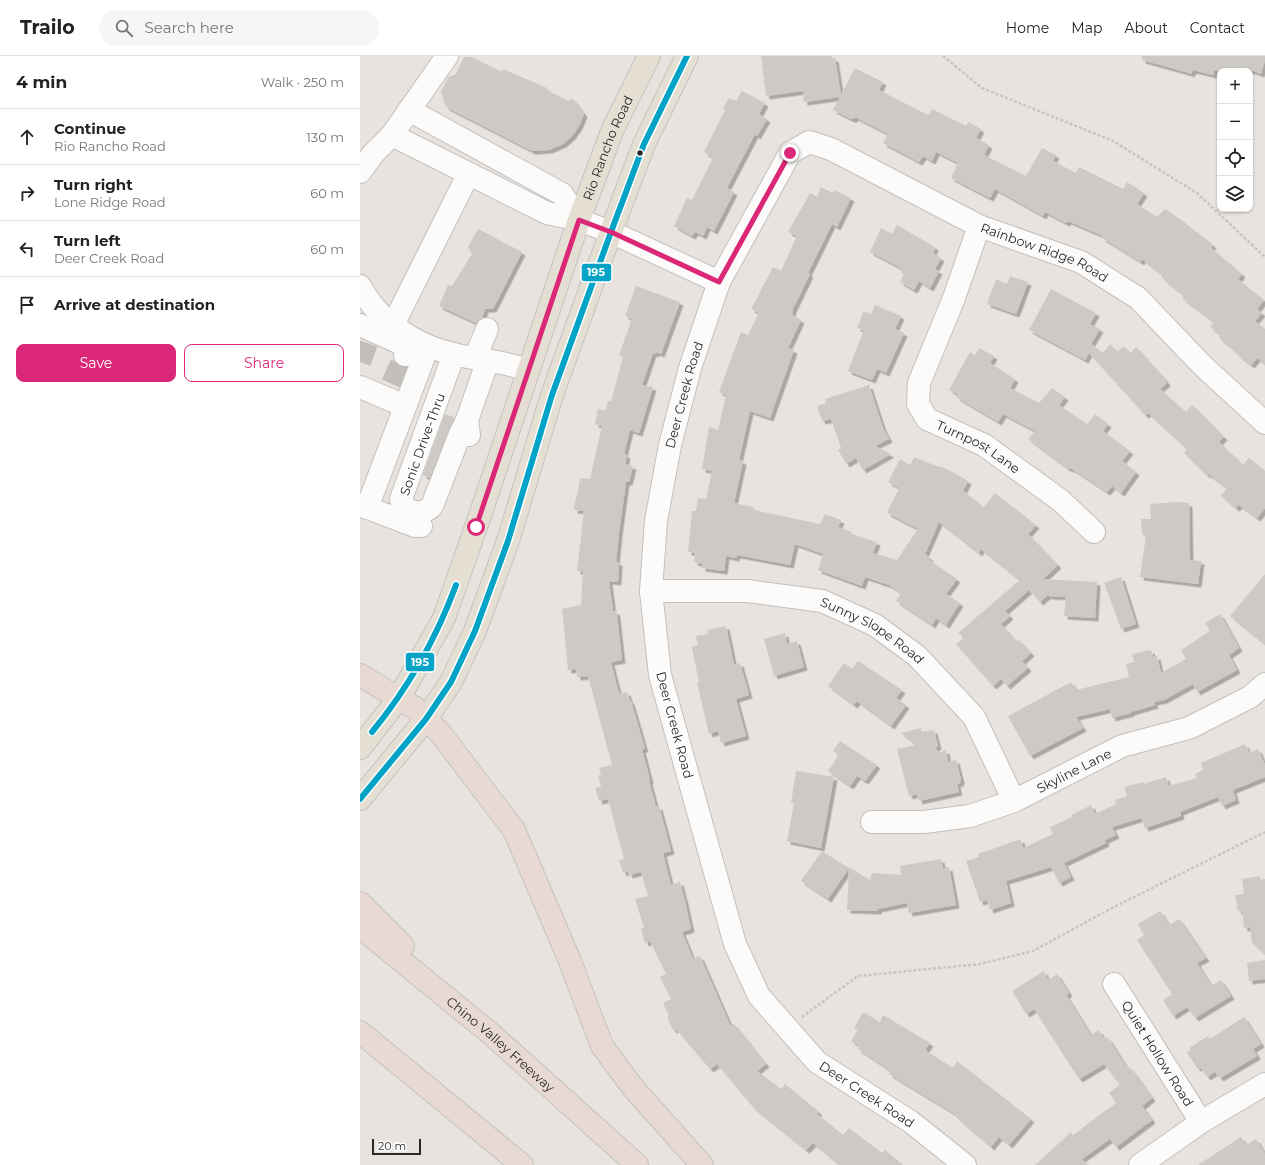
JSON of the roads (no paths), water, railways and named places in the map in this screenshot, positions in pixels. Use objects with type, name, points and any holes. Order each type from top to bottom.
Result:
[{"type":"highway","points":[[360,675],[416,708],[441,734],[514,830],[570,961],[602,1046],[634,1089],[702,1165]]},
{"type":"highway","points":[[360,903],[490,1033]]},
{"type":"highway","name":"Chino Valley Freeway","points":[[360,927],[490,1033],[637,1165]]},
{"type":"highway","points":[[360,1032],[522,1165]]},
{"type":"main road","name":"Rio Rancho Road","points":[[360,748],[399,698],[444,618],[579,220],[612,131],[649,56]]},
{"type":"main road","points":[[360,799],[426,719],[451,682],[475,631],[508,541],[552,395],[611,232],[644,144],[687,56]]},
{"type":"street","points":[[360,172],[392,135],[447,56]]},
{"type":"street","points":[[409,110],[562,194],[579,220]]},
{"type":"street","points":[[392,135],[468,175],[547,213],[579,220],[611,232],[719,282]]},
{"type":"street","name":"Rainbow Ridge Road","points":[[790,153],[809,142],[831,149],[979,226],[1081,262],[1138,298],[1202,365],[1265,423]]},
{"type":"street","name":"Deer Creek Road","points":[[790,153],[719,282],[690,368],[670,444],[656,521],[651,590],[660,675],[735,944],[758,996],[817,1062],[911,1122],[965,1165]]},
{"type":"street","points":[[395,343],[468,175]]},
{"type":"street","name":"Turnpost Lane","points":[[979,226],[954,298],[919,383],[918,404],[927,419],[984,445],[1060,500],[1094,532]]},
{"type":"street","points":[[360,286],[395,343]]},
{"type":"street","name":"Sonic Drive-Thru","points":[[454,354],[401,499],[402,505],[406,509],[420,513],[428,511],[432,506],[460,434],[467,420],[482,359],[487,329]]},
{"type":"street","points":[[366,333],[395,343],[428,346],[454,354],[508,363],[528,370]]},
{"type":"street","points":[[428,346],[383,391],[363,507],[415,526],[429,524],[441,514],[469,438],[467,420]]},
{"type":"street","name":"Sunny Slope Road","points":[[651,590],[747,591],[822,601],[875,624],[917,656],[974,717],[1014,801]]},
{"type":"street","name":"Skyline Lane","points":[[872,822],[924,822],[970,816],[1014,801],[1122,746],[1189,728],[1250,697],[1265,684]]},
{"type":"street","name":"Quiet Hollow Road","points":[[1114,984],[1201,1122]]},
{"type":"street","points":[[1140,1165],[1201,1122],[1265,1084]]},
{"type":"tunnel","points":[[360,362],[367,343]]},
{"type":"tunnel","points":[[392,384],[405,355]]}]
